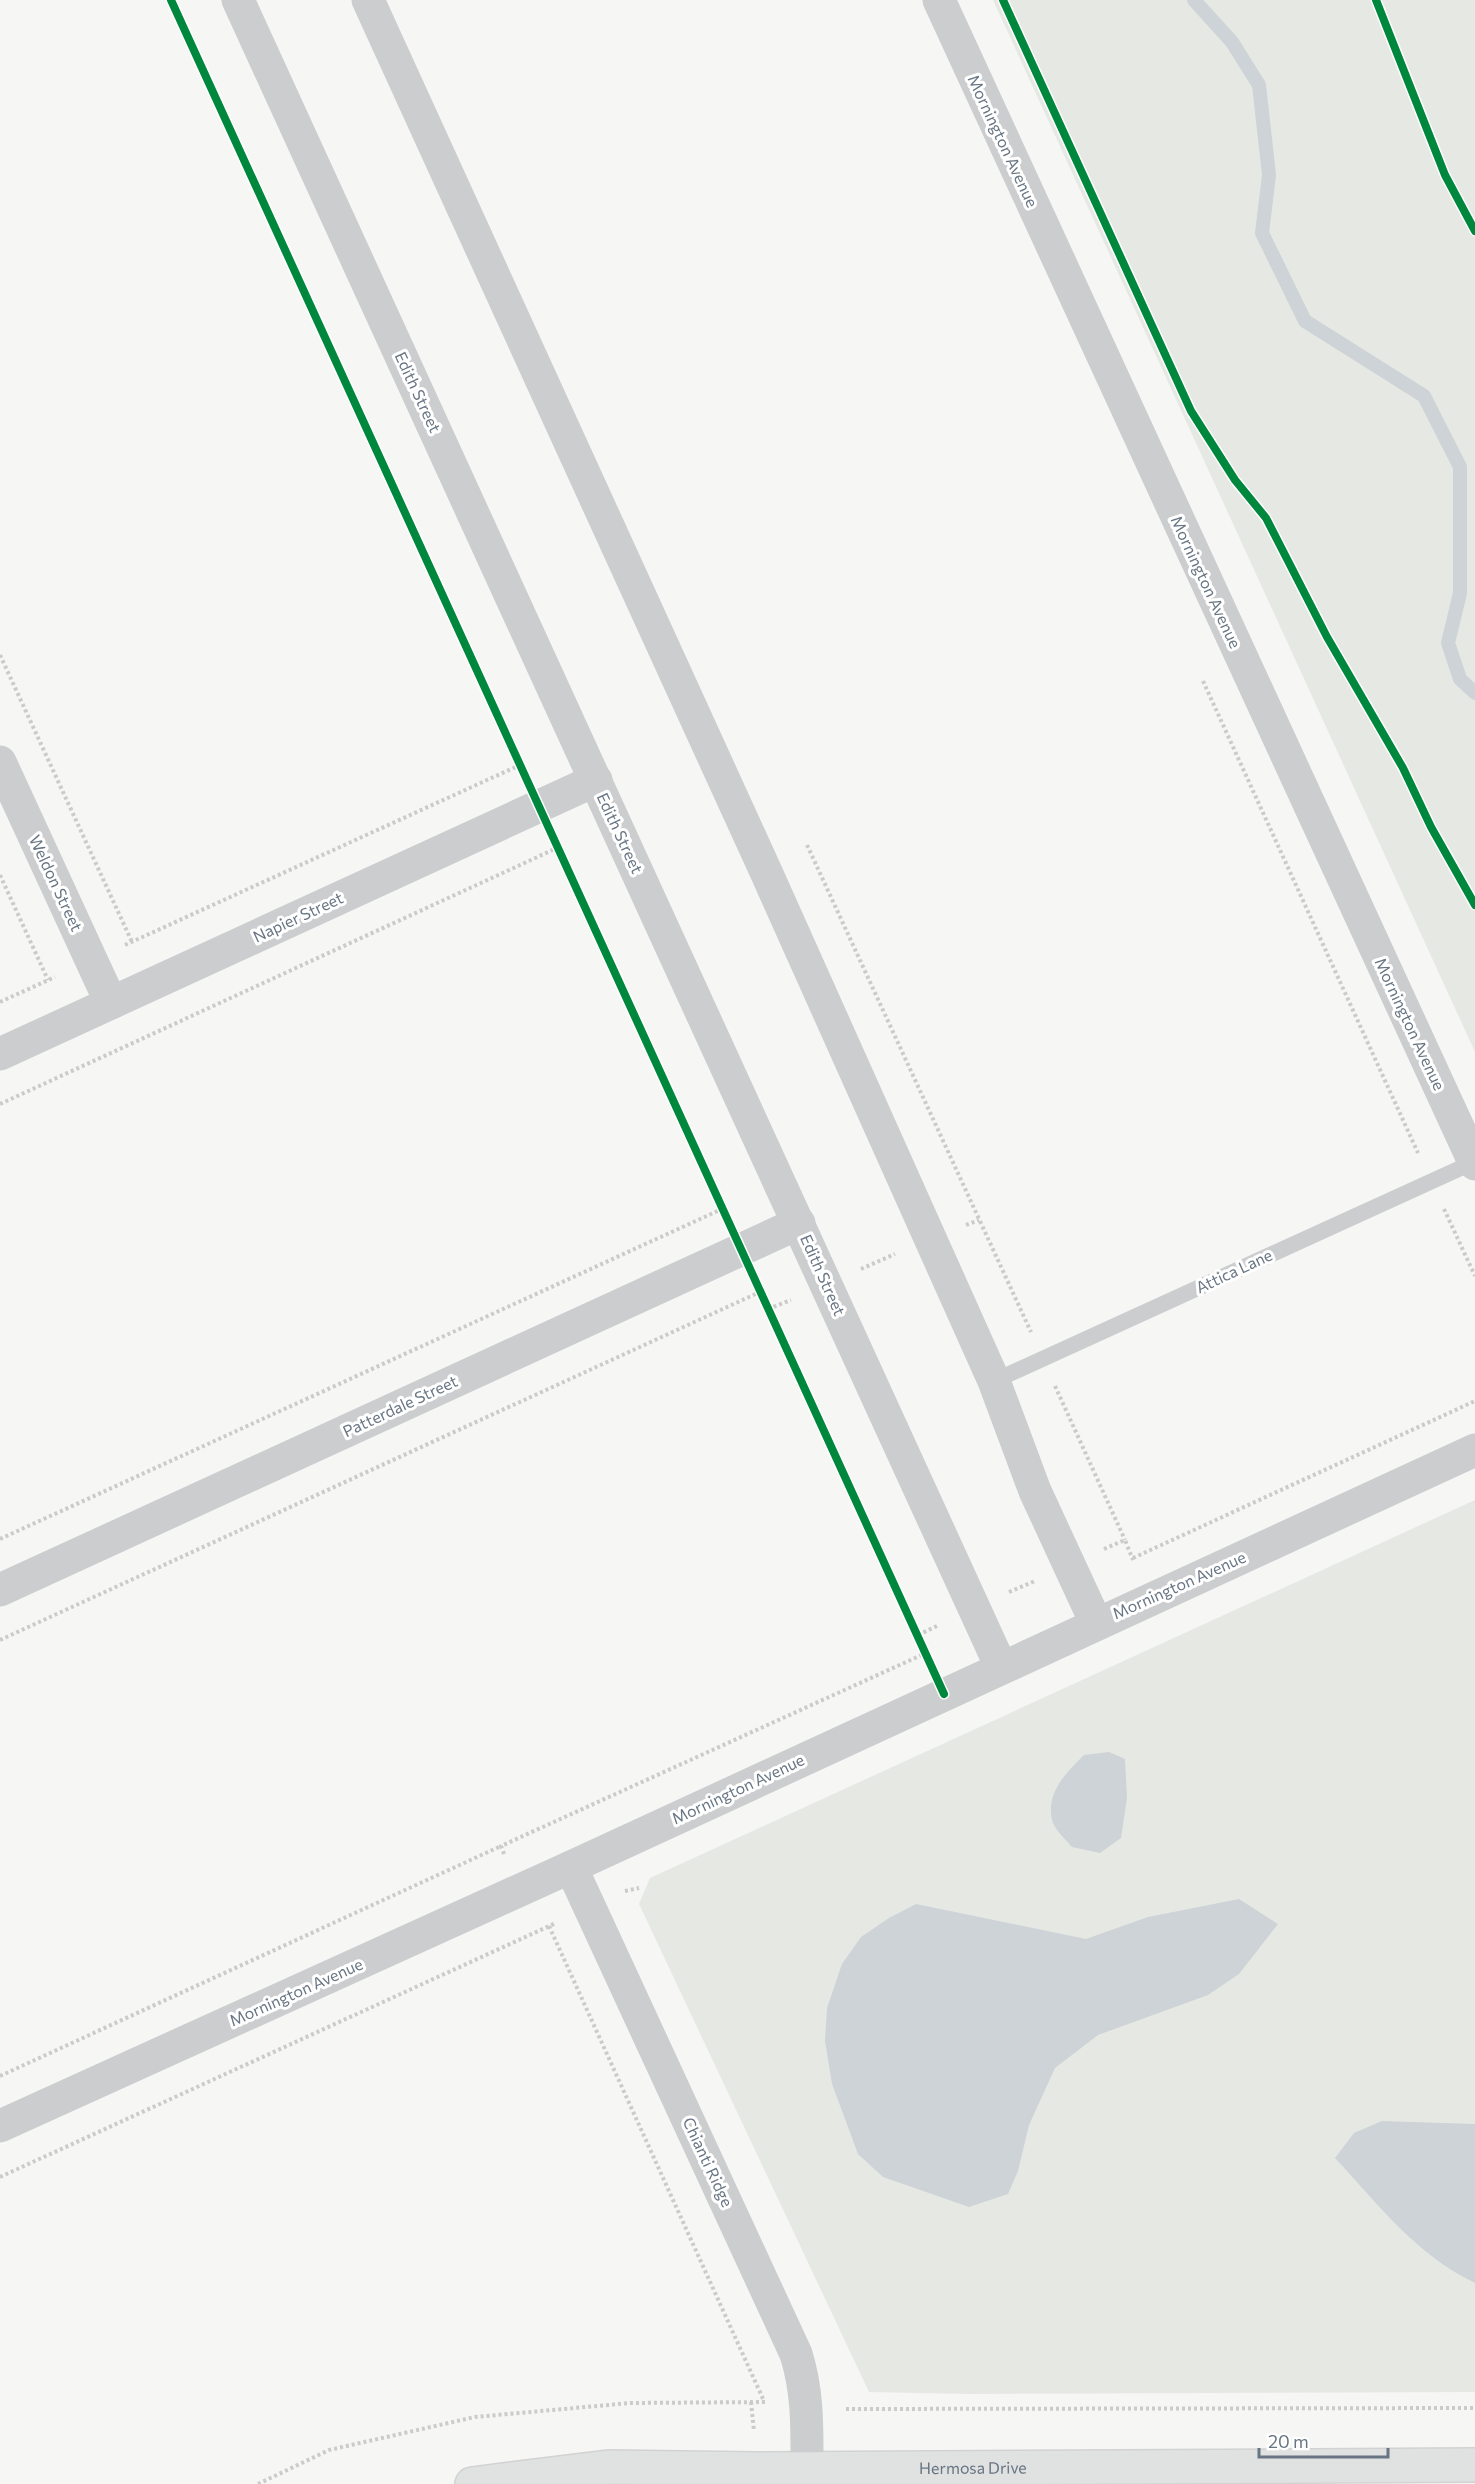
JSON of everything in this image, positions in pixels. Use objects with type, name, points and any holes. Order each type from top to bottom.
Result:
[{"type":"street","name":"Edith Street","points":[[238,0],[1001,1667]]},
{"type":"street","points":[[368,0],[767,874],[994,1381],[1035,1491],[1096,1623]]},
{"type":"street","name":"Mornington Avenue","points":[[939,0],[1474,1163]]},
{"type":"street","name":"Weldon Street","points":[[0,762],[111,1003]]},
{"type":"street","name":"Napier Street","points":[[0,1053],[596,780]]},
{"type":"street","name":"Patterdale Street","points":[[0,1590],[799,1223]]},
{"type":"street","name":"Mornington Avenue","points":[[0,2126],[571,1867],[1475,1450]]},
{"type":"street","name":"Chianti Ridge","points":[[571,1867],[796,2354],[803,2378],[807,2409],[807,2467]]},
{"type":"street","name":"Hermosa Drive","points":[[472,2484],[608,2467],[705,2476],[807,2467],[1475,2465]]},
{"type":"lane","name":"Attica Lane","points":[[994,1381],[1474,1163]]},
{"type":"path","points":[[0,654],[132,942]]},
{"type":"path","points":[[1203,681],[1475,1276]]},
{"type":"path","points":[[0,1002],[520,765]]},
{"type":"path","points":[[807,845],[1125,1540]]},
{"type":"path","points":[[0,1104],[557,848]]},
{"type":"path","points":[[0,875],[48,980]]},
{"type":"path","points":[[0,1539],[722,1209]]},
{"type":"path","points":[[768,1309],[979,1220]]},
{"type":"path","points":[[0,1640],[760,1292]]},
{"type":"path","points":[[1133,1558],[1475,1401]]},
{"type":"path","points":[[0,2076],[501,1846]]},
{"type":"path","points":[[0,2178],[627,1890],[639,1888]]},
{"type":"path","points":[[549,1926],[764,2402]]},
{"type":"path","points":[[258,2484],[329,2450],[475,2417],[630,2403],[764,2402],[807,2409],[1475,2408]]},
{"type":"shaded area","points":[[993,0],[1475,0],[1475,1052]]},
{"type":"shaded area","points":[[1475,1500],[1475,2392],[970,2394],[869,2392],[639,1904],[650,1878]]},
{"type":"shaded area","points":[[1109,1752],[1125,1759],[1127,1798],[1121,1838],[1100,1853],[1072,1847],[1052,1820],[1051,1810],[1055,1792],[1064,1776],[1084,1755]]},
{"type":"shaded area","points":[[1239,1899],[1278,1924],[1239,1974],[1208,1995],[1098,2035],[1055,2068],[1029,2125],[1018,2171],[1008,2194],[969,2207],[883,2177],[858,2154],[832,2084],[825,2041],[827,2008],[842,1964],[861,1937],[889,1918],[916,1904],[1086,1939],[1148,1917]]},
{"type":"shaded area","points":[[1382,2121],[1475,2124],[1475,2283],[1434,2258],[1416,2243],[1383,2211],[1335,2158],[1354,2133]]},
{"type":"waterway","points":[[1194,0],[1232,42],[1259,85],[1269,175],[1262,233],[1305,321],[1424,396],[1460,467],[1460,593],[1448,643],[1460,679],[1475,693]]},
{"type":"cycle path","points":[[171,0],[944,1694]]},
{"type":"cycle path","points":[[1003,0],[1191,411],[1235,480],[1266,518],[1327,637],[1403,768],[1431,827],[1475,905]]},
{"type":"cycle path","points":[[1376,0],[1445,175],[1475,231]]}]
